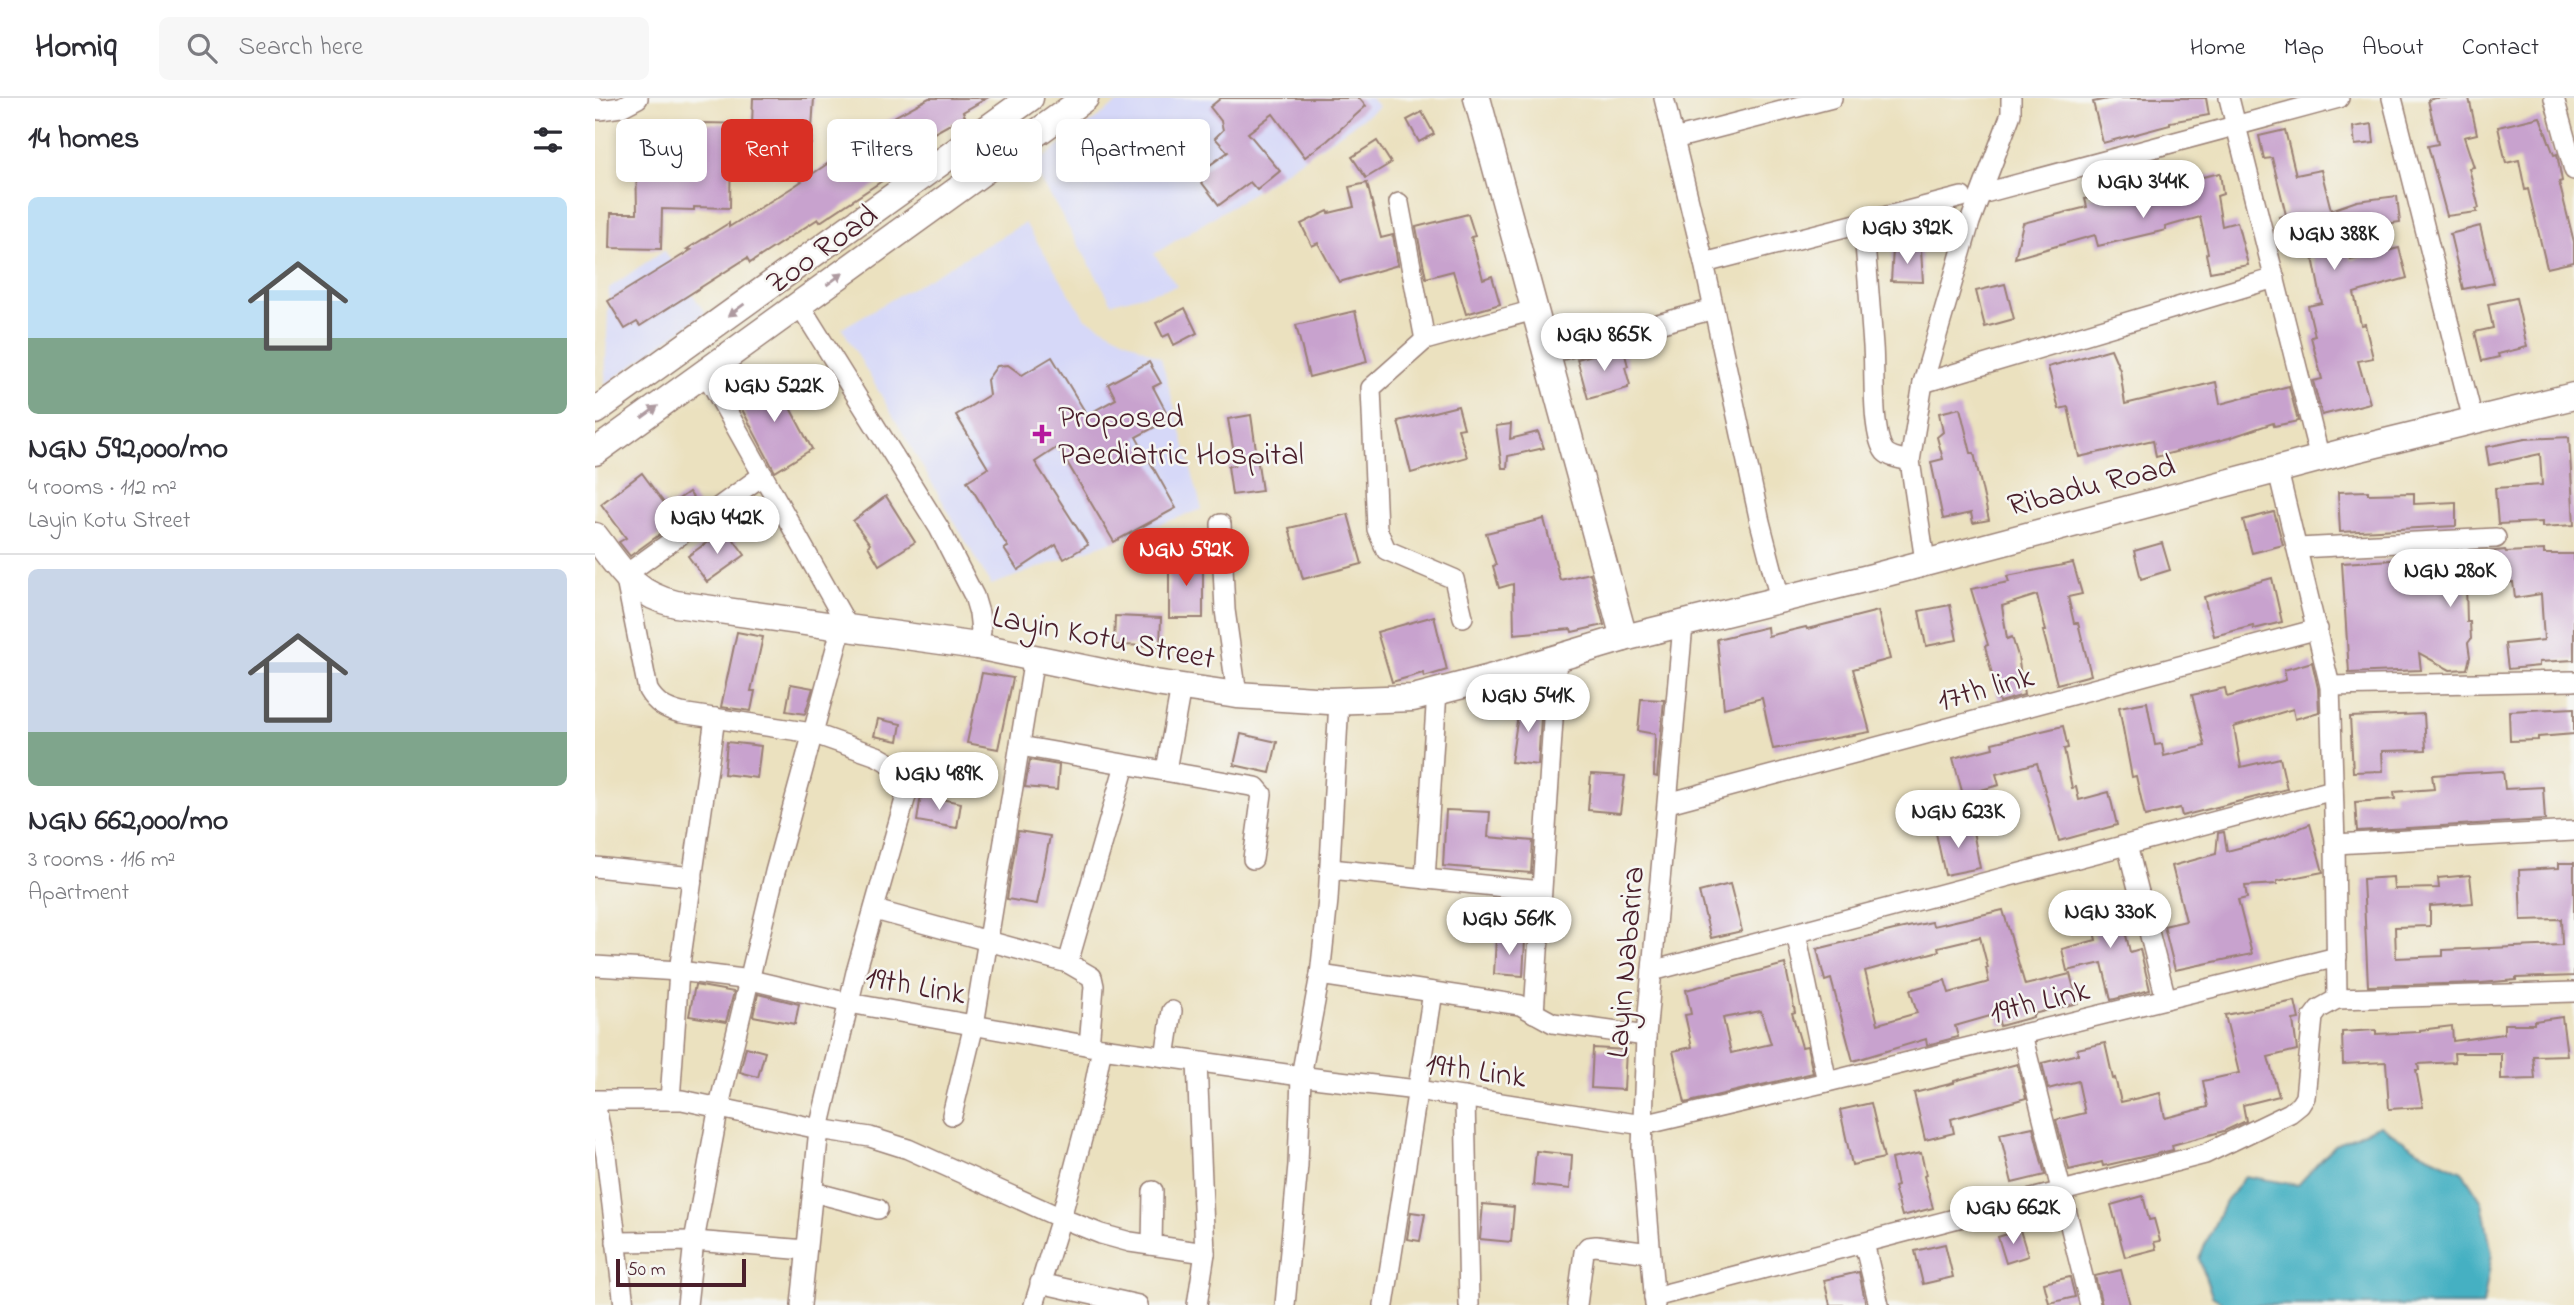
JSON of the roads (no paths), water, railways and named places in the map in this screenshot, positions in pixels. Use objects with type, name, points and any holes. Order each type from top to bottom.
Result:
[{"type":"street","points":[[595,107],[600,110],[621,107],[638,98]]},
{"type":"street","name":"Zoo Road","points":[[595,411],[1030,98]]},
{"type":"street","name":"Zoo Road","points":[[595,452],[1085,98]]},
{"type":"street","points":[[1477,98],[1624,638]]},
{"type":"street","points":[[1664,98],[1704,263],[1760,522],[1780,599]]},
{"type":"street","points":[[1674,139],[1832,98]]},
{"type":"street","points":[[1925,561],[1910,461],[1923,383],[1971,195],[2011,114],[2011,98]]},
{"type":"street","points":[[2229,98],[2238,125],[2320,459]]},
{"type":"street","points":[[1704,263],[2339,98]]},
{"type":"street","points":[[2392,98],[2473,420]]},
{"type":"street","points":[[2554,98],[2574,170]]},
{"type":"street","points":[[1399,203],[1425,340]]},
{"type":"street","points":[[1863,223],[1874,350],[1875,409],[1880,442],[1889,455],[1910,461]]},
{"type":"street","points":[[1923,383],[2275,278]]},
{"type":"street","points":[[799,304],[939,528],[974,596],[981,631],[977,646]]},
{"type":"street","points":[[1546,354],[1714,309]]},
{"type":"street","points":[[1463,617],[1454,579],[1386,550],[1377,529],[1371,388],[1425,340],[1534,310]]},
{"type":"street","points":[[687,1305],[694,1241],[719,1107],[778,860],[845,627],[705,372]]},
{"type":"street","name":"Ribadu Road","points":[[1624,638],[2473,420],[2574,400]]},
{"type":"street","points":[[2279,471],[2330,686],[2337,999]]},
{"type":"street","points":[[763,475],[625,575],[648,690],[654,701],[669,709],[813,733],[877,756],[905,772],[910,782],[849,1003],[819,1129],[801,1305]]},
{"type":"street","points":[[1221,524],[1225,610],[1237,695]]},
{"type":"street","name":"Layin Kotu Street","points":[[595,536],[639,590],[655,599],[977,646],[1181,687],[1237,695],[1339,701],[1413,698],[1624,638]]},
{"type":"street","points":[[2298,548],[2496,538]]},
{"type":"street","name":"Layin Nabarira","points":[[1654,1301],[1642,1148],[1646,1035],[1683,625]]},
{"type":"street","name":"17th link","points":[[1668,803],[2318,629]]},
{"type":"street","points":[[952,1115],[974,1025],[1034,658]]},
{"type":"street","points":[[1534,1013],[1557,658]]},
{"type":"street","points":[[2330,686],[2574,681]]},
{"type":"street","points":[[1166,770],[1181,687]]},
{"type":"street","points":[[1425,879],[1437,691]]},
{"type":"street","points":[[1285,1305],[1298,1165],[1301,1076],[1319,975],[1331,869],[1339,701]]},
{"type":"street","points":[[670,1100],[679,971],[715,718]]},
{"type":"street","points":[[1020,746],[1252,785],[1262,794],[1253,859]]},
{"type":"street","points":[[1068,962],[1125,765]]},
{"type":"street","points":[[1652,971],[2333,790]]},
{"type":"street","points":[[2335,844],[2574,831]]},
{"type":"street","points":[[2127,845],[2166,999]]},
{"type":"street","points":[[595,867],[693,877]]},
{"type":"street","points":[[1331,869],[1542,891]]},
{"type":"street","points":[[875,910],[1068,962],[1092,977],[1095,1047],[1089,1112],[1061,1218],[1034,1305]]},
{"type":"street","points":[[1796,933],[1827,1082]]},
{"type":"street","name":"19th Link","points":[[595,967],[679,971],[751,980],[849,1003],[1095,1047],[1417,1090],[1643,1125],[2337,957]]},
{"type":"street","points":[[1319,975],[1520,1005],[1553,1023],[1646,1035]]},
{"type":"street","points":[[1384,1305],[1433,992]]},
{"type":"street","points":[[1654,1301],[2205,1154],[2290,1113],[2305,1097],[2313,1017],[2319,1009],[2337,999],[2574,992]]},
{"type":"street","points":[[1165,1058],[1172,1011]]},
{"type":"street","points":[[2022,1034],[2090,1305]]},
{"type":"street","points":[[1197,1062],[1205,1253],[1197,1305]]},
{"type":"street","points":[[1465,1097],[1469,1305]]},
{"type":"street","points":[[624,1305],[606,1155],[595,1101],[670,1100],[870,1137],[908,1149],[1101,1234],[1205,1253]]},
{"type":"street","points":[[1152,1245],[1153,1191]]},
{"type":"street","points":[[813,1192],[879,1209]]},
{"type":"street","points":[[616,1241],[694,1241],[806,1250]]},
{"type":"street","points":[[1864,1243],[1879,1305]]},
{"type":"street","points":[[1577,1305],[1584,1252],[1588,1247],[1650,1253]]},
{"type":"street","points":[[1040,1283],[1138,1305]]},
{"type":"water","points":[[2380,1125],[2419,1151],[2462,1171],[2482,1202],[2492,1254],[2483,1305],[2226,1305],[2212,1296],[2199,1258],[2223,1206],[2245,1176],[2298,1185],[2335,1145]]},
{"type":"place","name":"Proposed Paediatric Hospital","points":[[1042,434]]}]
